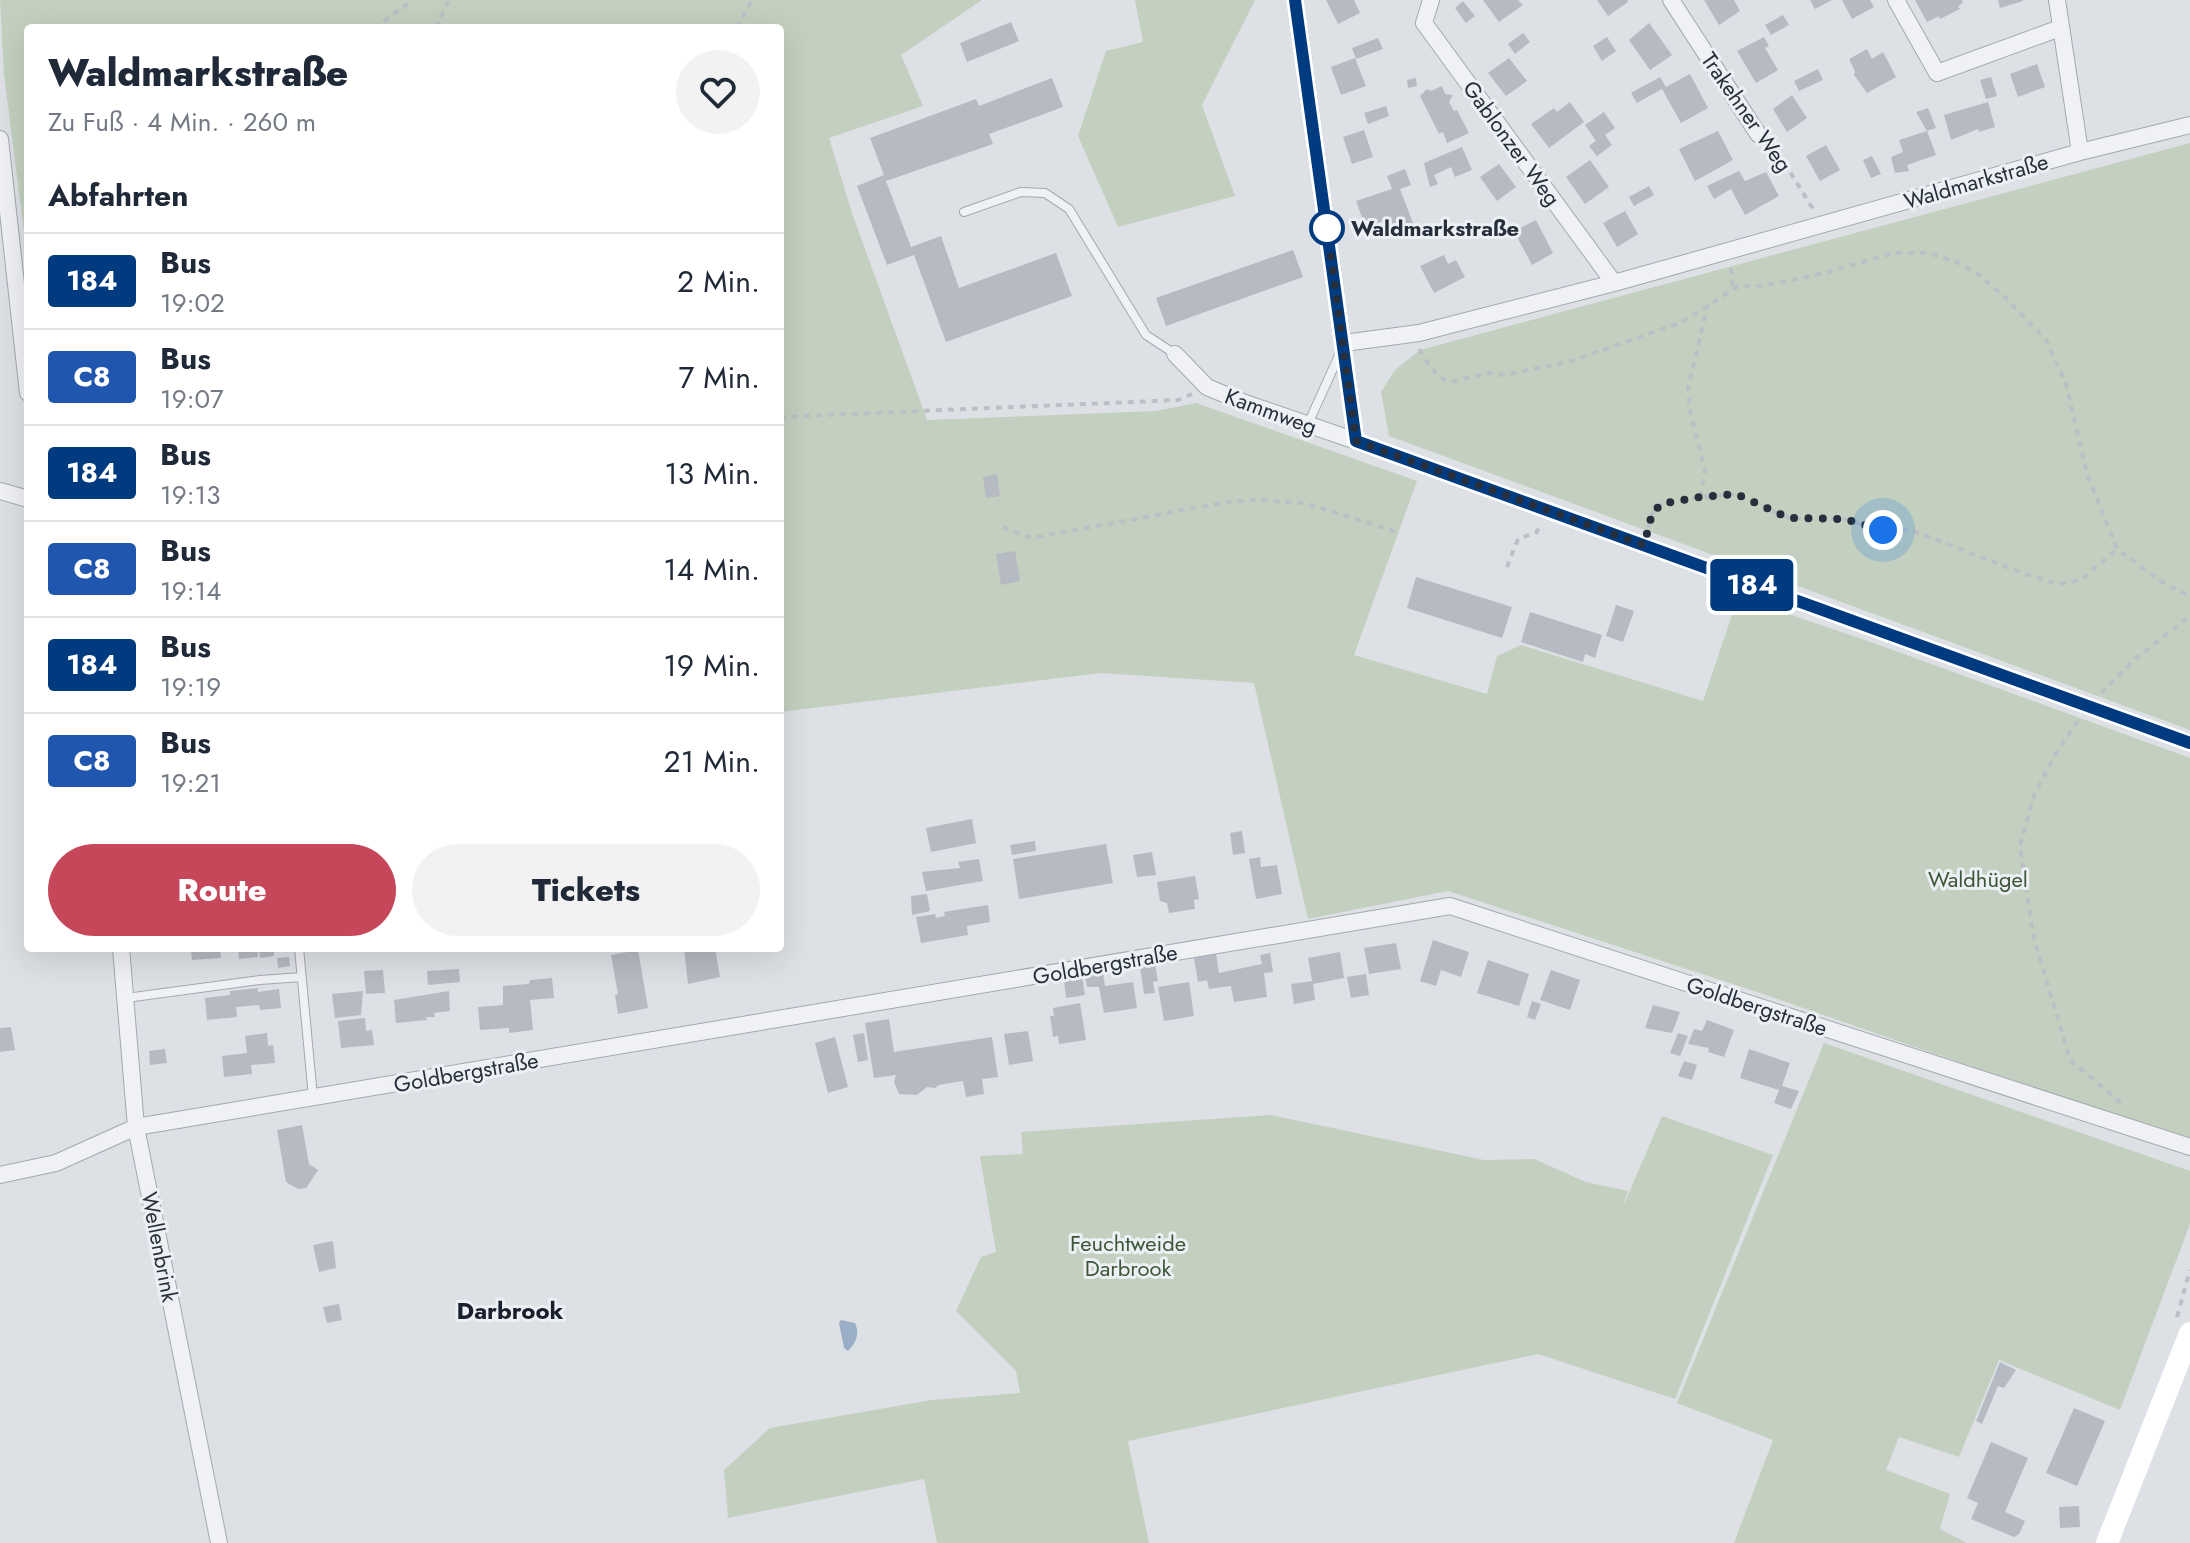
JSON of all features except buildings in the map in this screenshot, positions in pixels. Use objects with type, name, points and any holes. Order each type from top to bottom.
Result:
[{"type":"street","points":[[1295,0],[1356,441]]},
{"type":"street","name":"Gablonzer Weg","points":[[1431,0],[1424,23],[1614,283]]},
{"type":"street","name":"Trakehner Weg","points":[[1671,0],[1758,134]]},
{"type":"street","points":[[1896,0],[1937,73],[2060,28]]},
{"type":"street","points":[[2057,0],[2080,152]]},
{"type":"street","name":"Waldmarkstraße","points":[[1344,343],[1409,334],[1614,283],[2080,152],[2190,125]]},
{"type":"street","points":[[1,150],[24,357]]},
{"type":"street","name":"Kammweg","points":[[1175,354],[1207,387],[2190,743]]},
{"type":"street","points":[[0,491],[24,498]]},
{"type":"street","name":"Goldbergstraße","points":[[0,1175],[56,1163],[136,1127],[1450,906],[2190,1147]]},
{"type":"street","name":"Wellenbrink","points":[[121,952],[136,1127],[219,1543]]},
{"type":"street","points":[[2107,1543],[2190,1333]]},
{"type":"lane","points":[[964,212],[1021,192],[1045,193],[1069,209],[1146,335],[1175,354]]},
{"type":"lane","points":[[1308,424],[1344,343]]},
{"type":"lane","points":[[299,952],[313,1097]]},
{"type":"lane","points":[[126,998],[302,977]]},
{"type":"path","points":[[380,24],[413,0]]},
{"type":"path","points":[[438,24],[449,0]]},
{"type":"path","points":[[739,24],[752,0]]},
{"type":"path","name":"Trakehner Weg","points":[[1758,134],[1779,154],[1823,224]]},
{"type":"path","points":[[1409,334],[1432,370],[1451,382],[1572,361],[1682,322],[1737,287],[1767,285],[1825,273],[1894,253],[1929,253],[1959,263],[1978,274],[2006,298],[2046,340],[2066,384],[2087,474],[2117,549],[2165,584],[2190,596]]},
{"type":"path","points":[[1700,497],[1705,470],[1690,411],[1688,388],[1708,304]]},
{"type":"path","points":[[784,417],[1178,400],[1207,387]]},
{"type":"path","points":[[1644,545],[1652,514],[1661,504],[1736,494],[1789,518],[1844,519],[1883,530],[1911,530],[2059,584],[2081,580],[2117,549]]},
{"type":"path","points":[[1003,527],[1031,538],[1228,502],[1280,500],[1329,509],[1400,533]]},
{"type":"path","points":[[1507,567],[1518,539],[1537,532],[1539,526]]},
{"type":"path","points":[[2128,1109],[2070,1060],[2033,935],[2020,846],[2034,795],[2056,753],[2088,706],[2135,659],[2190,616]]},
{"type":"green space","name":"Waldhügel","points":[[0,0],[982,0],[901,55],[923,106],[829,138],[852,213],[927,420],[1156,411],[1196,403],[1417,481],[1354,655],[1487,694],[1497,656],[1521,645],[1703,701],[1738,597],[2190,758],[2190,1138],[2084,1106],[1763,994],[1448,891],[1308,919],[1254,683],[1101,673],[784,712],[784,24],[24,24],[24,232],[4,74]]},
{"type":"green space","points":[[1135,0],[1255,0],[1202,105],[1235,196],[1118,227],[1078,136],[1106,51],[1143,42]]},
{"type":"green space","points":[[2190,143],[2190,730],[1389,436],[1381,392],[1395,370],[1420,350]]},
{"type":"green space","points":[[1824,1043],[2190,1171],[2190,1224],[2120,1410],[1999,1360],[1959,1457],[1899,1437],[1886,1470],[1950,1494],[1940,1529],[1967,1543],[1734,1543],[1773,1440],[1677,1403]]},
{"type":"green space","name":"Feuchtweide Darbrook","points":[[1271,1115],[1484,1160],[1534,1159],[1586,1182],[1628,1191],[1622,1209],[1662,1116],[1773,1155],[1675,1399],[1538,1354],[1128,1441],[1149,1543],[937,1543],[924,1479],[728,1518],[724,1470],[770,1428],[932,1400],[1020,1393],[1016,1371],[956,1311],[981,1257],[996,1252],[980,1156],[1023,1154],[1021,1132]]},
{"type":"water","points":[[841,1320],[855,1323],[857,1331],[848,1351],[844,1348]]},
{"type":"bus line","name":"184","points":[[1295,0],[1356,441],[2190,743]]},
{"type":"place","name":"Waldmarkstraße","points":[[1327,228]]},
{"type":"district","name":"Darbrook","points":[[510,1310]]},
{"type":"route","points":[[1327,228],[1356,441],[1644,545],[1652,514],[1661,504],[1736,494],[1789,518],[1844,519],[1883,530]]}]
